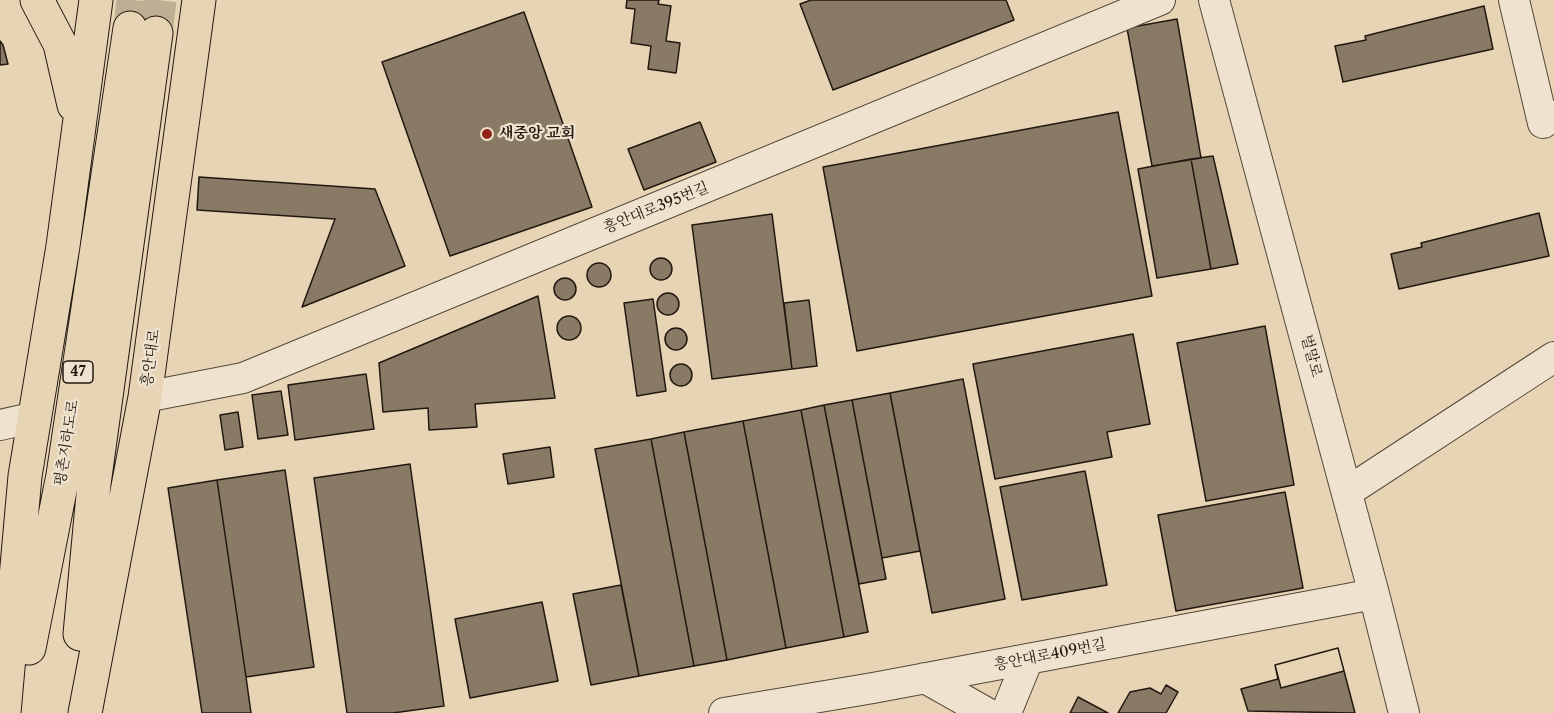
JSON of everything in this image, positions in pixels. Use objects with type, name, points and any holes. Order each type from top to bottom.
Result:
[{"type":"main road","points":[[37,0],[60,44],[79,128]]},
{"type":"main road","points":[[4,713],[26,476],[79,128],[96,0]]},
{"type":"main road","name":"흥안대로","points":[[85,713],[145,397],[199,0]]},
{"type":"main road","points":[[186,96],[219,0]]},
{"type":"main road","name":"평촌지하도로","points":[[16,713],[63,475],[143,31],[94,484],[73,713]]},
{"type":"street","name":"흥안대로395번길","points":[[145,397],[243,378],[1160,0]]},
{"type":"street","name":"벌말로","points":[[1214,0],[1347,492],[1404,713]]},
{"type":"street","points":[[1514,0],[1543,123],[1554,116]]},
{"type":"street","points":[[1347,492],[1554,357]]},
{"type":"street","points":[[0,425],[36,417]]},
{"type":"street","name":"흥안대로409번길","points":[[724,713],[876,701],[925,678],[1374,594]]},
{"type":"street","points":[[1006,713],[1028,659]]},
{"type":"street","points":[[925,678],[987,713]]},
{"type":"building","points":[[627,0],[659,0],[658,4],[671,6],[666,41],[680,43],[676,73],[648,69],[651,46],[631,43],[635,9],[626,8]]},
{"type":"building","points":[[811,0],[1006,0],[1014,20],[833,90],[800,4]]},
{"type":"building","points":[[1484,6],[1493,49],[1343,82],[1335,46],[1366,40],[1365,36]]},
{"type":"building","name":"새중앙 교회","points":[[524,12],[592,207],[450,256],[382,62]]},
{"type":"building","points":[[1177,19],[1201,158],[1152,166],[1127,28]]},
{"type":"building","points":[[0,41],[3,45],[8,64],[0,65]]},
{"type":"building","points":[[1118,112],[1152,296],[857,351],[823,167]]},
{"type":"building","points":[[700,122],[716,162],[644,190],[628,149]]},
{"type":"building","points":[[1213,156],[1238,264],[1211,269],[1191,159]]},
{"type":"building","points":[[1191,159],[1211,269],[1157,278],[1138,169]]},
{"type":"building","points":[[199,177],[375,189],[405,266],[302,307],[335,219],[197,210]]},
{"type":"building","points":[[1539,213],[1549,256],[1399,289],[1391,254],[1422,247],[1421,243]]},
{"type":"building","points":[[772,214],[792,369],[712,379],[692,225]]},
{"type":"building","points":[[657,258],[665,258],[672,265],[672,273],[665,280],[657,280],[650,273],[650,265]]},
{"type":"building","points":[[599,263],[607,267],[611,275],[607,283],[599,287],[591,283],[587,275],[591,267]]},
{"type":"building","points":[[561,278],[569,278],[576,285],[576,293],[569,300],[561,300],[554,293],[554,285]]},
{"type":"building","points":[[664,293],[672,293],[679,300],[679,308],[672,315],[664,315],[657,308],[657,300]]},
{"type":"building","points":[[538,296],[555,398],[475,404],[477,427],[429,430],[428,408],[383,412],[379,363]]},
{"type":"building","points":[[653,299],[666,391],[637,396],[624,303]]},
{"type":"building","points":[[809,300],[817,366],[792,369],[784,303]]},
{"type":"building","points":[[569,316],[577,320],[581,328],[577,336],[569,340],[561,336],[557,328],[561,320]]},
{"type":"building","points":[[1265,326],[1294,485],[1206,501],[1177,343]]},
{"type":"building","points":[[672,328],[680,328],[687,335],[687,343],[680,350],[672,350],[665,343],[665,335]]},
{"type":"building","points":[[1133,334],[1150,424],[1107,432],[1112,457],[995,479],[973,364]]},
{"type":"building","points":[[677,364],[685,364],[692,371],[692,379],[685,386],[677,386],[670,379],[670,371]]},
{"type":"building","points":[[366,374],[374,429],[295,440],[288,385]]},
{"type":"building","points":[[963,379],[1005,599],[932,613],[890,393]]},
{"type":"building","points":[[281,391],[288,435],[258,439],[252,395]]},
{"type":"building","points":[[890,393],[920,551],[882,558],[852,400]]},
{"type":"building","points":[[852,400],[886,579],[859,584],[824,405]]},
{"type":"building","points":[[824,405],[868,632],[844,637],[801,410]]},
{"type":"building","points":[[801,410],[844,637],[786,648],[743,421]]},
{"type":"building","points":[[238,412],[243,447],[225,450],[220,415]]},
{"type":"building","points":[[743,421],[786,648],[727,660],[684,432]]},
{"type":"building","points":[[684,432],[727,660],[694,666],[651,439]]},
{"type":"building","points":[[651,439],[694,666],[639,676],[595,449]]},
{"type":"building","points":[[550,447],[554,477],[508,484],[503,454]]},
{"type":"building","points":[[410,464],[444,706],[393,713],[347,713],[314,478]]},
{"type":"building","points":[[285,470],[314,667],[246,677],[217,480]]},
{"type":"building","points":[[1085,471],[1107,585],[1022,600],[1000,487]]},
{"type":"building","points":[[217,480],[251,713],[202,713],[168,488]]},
{"type":"building","points":[[1285,492],[1303,588],[1176,611],[1158,515]]},
{"type":"building","points":[[621,585],[639,676],[591,685],[573,594]]},
{"type":"building","points":[[542,602],[558,681],[470,698],[455,619]]},
{"type":"building","points":[[1338,648],[1344,671],[1281,688],[1275,665]]},
{"type":"building","points":[[1338,648],[1355,713],[1248,711],[1241,689],[1278,679],[1275,665]]},
{"type":"building","points":[[1166,685],[1178,692],[1166,713],[1118,713],[1130,692],[1150,688],[1161,694]]},
{"type":"building","points":[[1078,697],[1108,713],[1070,713]]},
{"type":"tunnel","points":[[130,28],[133,0]]},
{"type":"tunnel","points":[[156,33],[160,0]]},
{"type":"place","name":"새중앙 교회","points":[[487,134]]}]
